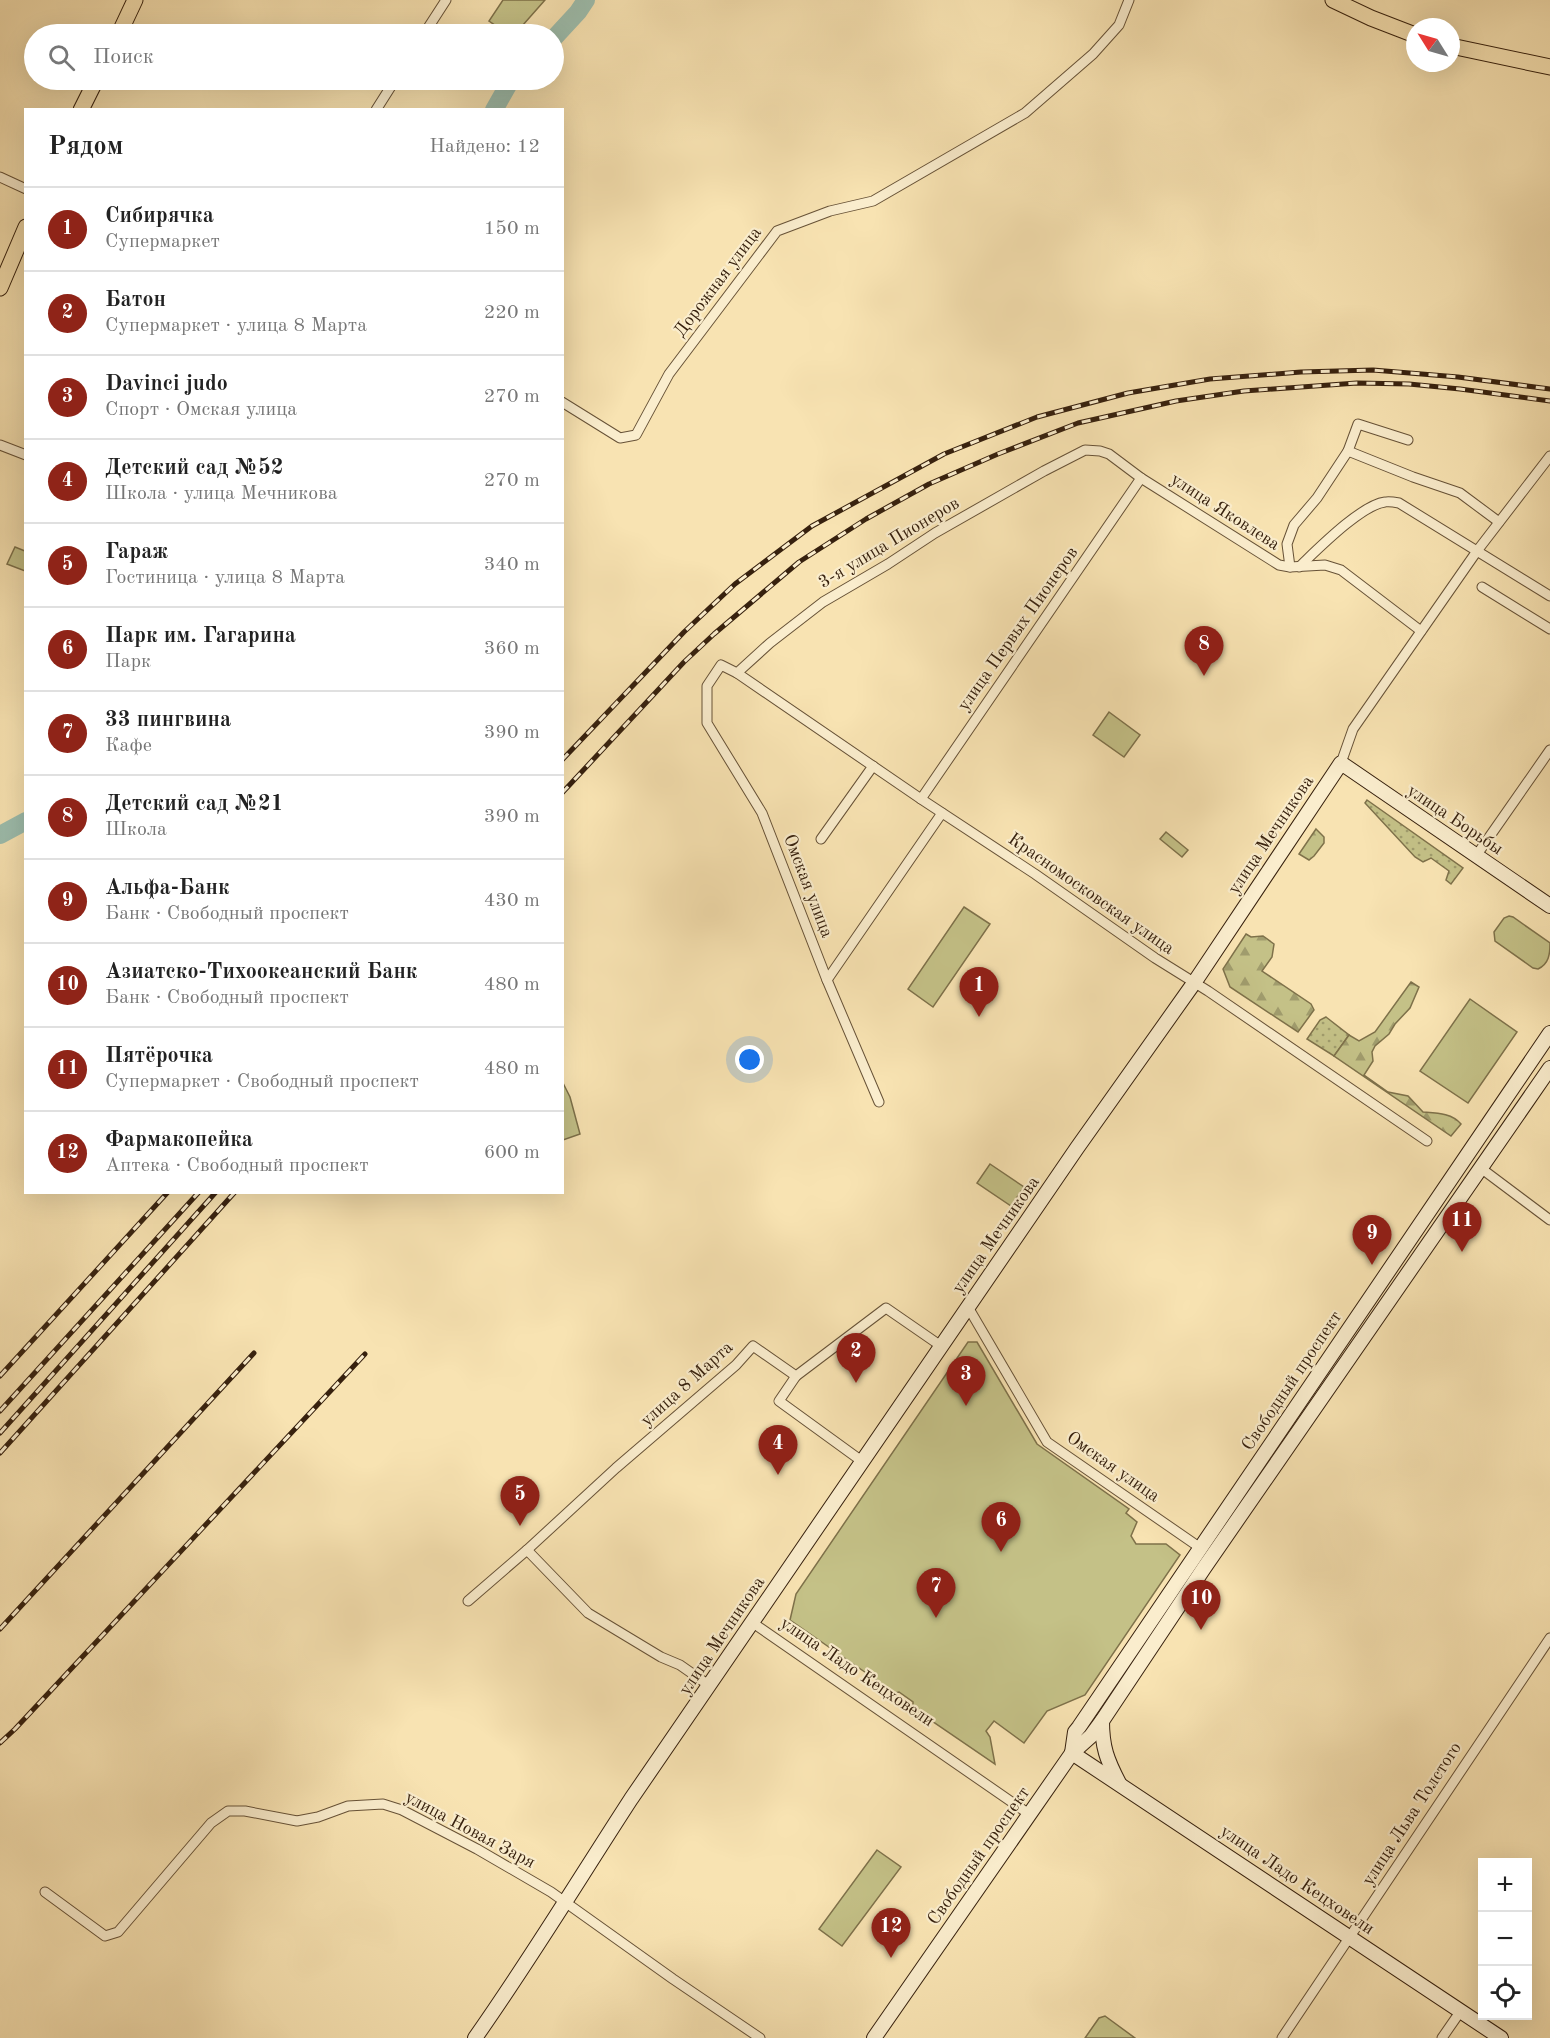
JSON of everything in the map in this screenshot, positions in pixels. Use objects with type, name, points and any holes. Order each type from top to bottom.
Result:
[{"type":"main road","points":[[124,24],[135,0]]},
{"type":"main road","points":[[1334,0],[1406,32]]},
{"type":"main road","points":[[1460,48],[1550,67]]},
{"type":"main road","points":[[82,108],[91,90]]},
{"type":"main road","points":[[0,288],[24,232]]},
{"type":"main road","name":"улица Борьбы","points":[[1341,763],[1550,906]]},
{"type":"main road","name":"улица Мечникова","points":[[476,2038],[631,1799],[1077,1148],[1194,983],[1341,763]]},
{"type":"main road","name":"Свободный проспект","points":[[1072,1753],[1075,1732],[1550,1033]]},
{"type":"main road","name":"Свободный проспект","points":[[874,2038],[1072,1753],[1091,1736],[1212,1556],[1550,1068]]},
{"type":"main road","points":[[1467,1156],[1482,1169]]},
{"type":"main road","points":[[1199,1547],[1212,1556]]},
{"type":"main road","points":[[1102,1720],[1102,1740],[1106,1757],[1120,1785]]},
{"type":"main road","name":"улица Ладо Кецховели","points":[[1072,1753],[1501,2038]]},
{"type":"street","points":[[430,24],[446,0]]},
{"type":"street","name":"Дорожная улица","points":[[564,403],[620,438],[636,435],[669,374],[777,231],[830,211],[873,201],[1025,113],[1093,54],[1119,25],[1129,0]]},
{"type":"street","points":[[377,108],[389,90]]},
{"type":"street","points":[[0,177],[24,188]]},
{"type":"street","points":[[1408,441],[1358,424],[1348,451],[1317,498],[1294,525],[1287,544],[1294,567],[1349,522],[1370,508],[1383,502],[1399,503],[1550,596]]},
{"type":"street","points":[[0,445],[24,454]]},
{"type":"street","name":"3-я улица Пионеров","points":[[737,673],[770,643],[823,602],[936,533],[1085,450],[1109,454]]},
{"type":"street","points":[[1348,451],[1460,493],[1499,522]]},
{"type":"street","name":"улица Яковлева","points":[[1109,454],[1141,478],[1272,562],[1294,567],[1325,565],[1341,570],[1421,631]]},
{"type":"street","name":"улица Мечникова","points":[[1341,763],[1353,729],[1477,551],[1550,456]]},
{"type":"street","name":"улица Первых Пионеров","points":[[921,799],[1141,478]]},
{"type":"street","points":[[1482,587],[1550,628]]},
{"type":"street","name":"Омская улица","points":[[737,673],[721,665],[707,686],[707,723],[762,813],[827,980],[879,1102]]},
{"type":"street","name":"Красномосковская улица","points":[[737,673],[1427,1141]]},
{"type":"street","points":[[1476,856],[1550,750]]},
{"type":"street","points":[[821,839],[873,766]]},
{"type":"street","points":[[827,980],[942,813]]},
{"type":"street","points":[[1482,1169],[1550,1220]]},
{"type":"street","name":"Омская улица","points":[[968,1307],[1047,1442],[1199,1547]]},
{"type":"street","points":[[863,1462],[779,1401],[796,1376],[885,1308],[941,1346]]},
{"type":"street","name":"улица 8 Марта","points":[[468,1601],[616,1468],[736,1365],[753,1346],[796,1376]]},
{"type":"street","points":[[527,1550],[588,1613],[661,1657],[680,1665],[710,1686]]},
{"type":"street","name":"улица Ладо Кецховели","points":[[753,1623],[1029,1814]]},
{"type":"street","name":"улица Льва Толстого","points":[[1282,2038],[1550,1638]]},
{"type":"street","name":"улица Новая Заря","points":[[45,1892],[105,1936],[118,1932],[211,1823],[228,1811],[245,1811],[297,1821],[318,1817],[348,1806],[383,1804],[402,1810],[477,1849],[551,1892],[565,1904],[760,2038]]},
{"type":"street","points":[[1442,2038],[1460,2012]]},
{"type":"green space","points":[[503,0],[545,0],[524,24],[493,24],[489,21]]},
{"type":"green space","points":[[15,547],[24,551],[24,571],[7,564]]},
{"type":"green space","points":[[1109,712],[1140,735],[1124,757],[1093,735]]},
{"type":"green space","points":[[1367,800],[1463,868],[1451,884],[1446,880],[1449,871],[1431,858],[1423,862],[1415,857],[1365,803]]},
{"type":"green space","points":[[1316,829],[1324,837],[1324,843],[1309,860],[1299,854]]},
{"type":"green space","points":[[1166,832],[1188,850],[1182,857],[1160,839]]},
{"type":"green space","points":[[964,907],[990,924],[933,1007],[908,989]]},
{"type":"green space","points":[[1509,916],[1550,943],[1548,958],[1542,967],[1533,968],[1495,941],[1494,932],[1504,918]]},
{"type":"green space","points":[[1246,934],[1251,937],[1263,936],[1274,944],[1272,957],[1262,971],[1311,1004],[1314,1010],[1298,1032],[1230,987],[1223,969]]},
{"type":"green space","points":[[1411,982],[1419,987],[1410,1008],[1389,1034],[1375,1046],[1372,1052],[1373,1061],[1364,1075],[1388,1092],[1408,1096],[1423,1112],[1444,1114],[1457,1120],[1461,1124],[1451,1136],[1334,1056],[1349,1035],[1359,1041],[1375,1032]]},
{"type":"green space","points":[[1470,999],[1517,1032],[1468,1103],[1420,1071]]},
{"type":"green space","points":[[1326,1017],[1349,1035],[1334,1056],[1307,1039],[1320,1020]]},
{"type":"green space","points":[[564,1085],[570,1097],[580,1134],[564,1140]]},
{"type":"green space","points":[[990,1164],[1024,1187],[1011,1206],[977,1183]]},
{"type":"green space","points":[[968,1342],[977,1342],[1037,1444],[1129,1509],[1126,1513],[1137,1522],[1131,1536],[1136,1544],[1166,1544],[1180,1555],[1085,1695],[1047,1711],[1024,1743],[994,1721],[986,1731],[990,1737],[995,1764],[913,1708],[913,1702],[899,1692],[895,1693],[790,1620],[796,1594]]},
{"type":"green space","points":[[877,1850],[901,1867],[842,1946],[819,1929]]},
{"type":"green space","points":[[1105,2016],[1135,2038],[1085,2038],[1099,2018]]},
{"type":"waterway","points":[[564,27],[586,0]]},
{"type":"waterway","points":[[495,108],[505,90]]},
{"type":"waterway","points":[[0,835],[24,822]]},
{"type":"railway","points":[[564,758],[684,632],[735,584],[812,526],[944,454],[1037,417],[1128,393],[1210,379],[1301,372],[1373,370],[1458,377],[1550,389]]},
{"type":"railway","points":[[564,791],[684,662],[799,562],[866,519],[929,484],[998,454],[1078,423],[1176,401],[1244,391],[1357,383],[1409,384],[1550,401]]},
{"type":"railway","points":[[0,1376],[166,1194]]},
{"type":"railway","points":[[0,1411],[197,1194]]},
{"type":"railway","points":[[0,1433],[214,1194]]},
{"type":"railway","points":[[0,1453],[233,1194]]},
{"type":"railway","points":[[0,1629],[254,1353]]},
{"type":"railway","points":[[0,1743],[365,1354]]},
{"type":"place","name":"Детский сад №21","points":[[1204,676]]},
{"type":"place","name":"Сибирячка","points":[[979,1017]]},
{"type":"place","name":"Пятёрочка","points":[[1462,1252]]},
{"type":"place","name":"Альфа-Банк","points":[[1372,1265]]},
{"type":"place","name":"Батон","points":[[856,1383]]},
{"type":"place","name":"Davinci judo","points":[[966,1406]]},
{"type":"place","name":"Детский сад №52","points":[[778,1475]]},
{"type":"place","name":"Гараж","points":[[520,1526]]},
{"type":"place","name":"Парк им. Гагарина","points":[[1001,1552]]},
{"type":"place","name":"33 пингвина","points":[[936,1618]]},
{"type":"place","name":"Азиатско-Тихоокеанский Банк","points":[[1201,1630]]},
{"type":"place","name":"Фармакопейка","points":[[891,1958]]}]
